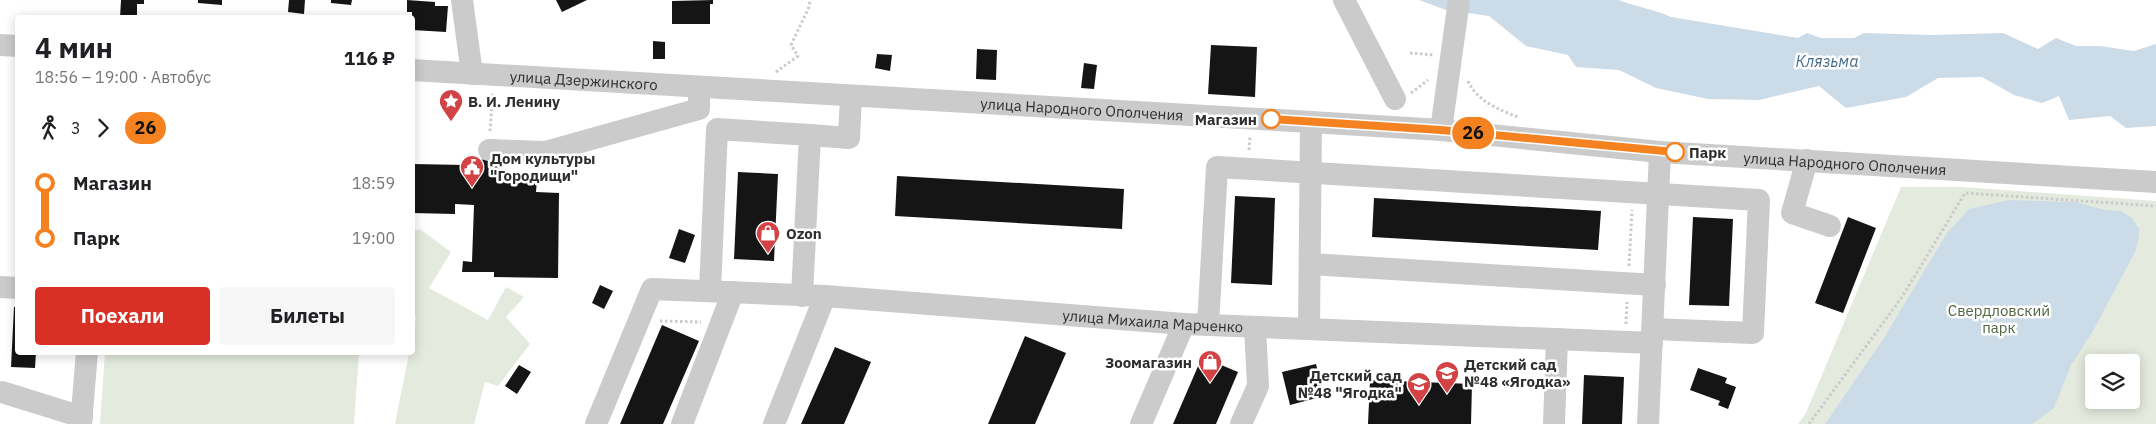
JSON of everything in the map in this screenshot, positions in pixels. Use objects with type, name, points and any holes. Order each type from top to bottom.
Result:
[{"type":"street","points":[[462,0],[472,74]]},
{"type":"street","points":[[1344,0],[1395,99]]},
{"type":"street","points":[[1441,130],[1446,57],[1459,0]]},
{"type":"street","points":[[0,45],[15,46]]},
{"type":"street","name":"улица Дзержинского","points":[[415,70],[756,91]]},
{"type":"street","points":[[489,150],[545,152],[699,109],[699,87]]},
{"type":"street","name":"улица Народного Ополчения","points":[[756,91],[1441,130],[1660,152],[2156,182]]},
{"type":"street","points":[[710,290],[717,129],[849,138],[851,96]]},
{"type":"street","points":[[1309,329],[1311,122]]},
{"type":"street","points":[[802,296],[810,135]]},
{"type":"street","points":[[1648,424],[1660,152]]},
{"type":"street","points":[[1807,160],[1792,213],[1830,226]]},
{"type":"street","points":[[1208,325],[1217,167],[1658,194]]},
{"type":"street","name":"улица Михаила Марченко","points":[[640,320],[652,289],[826,296],[1184,324],[1557,339],[1753,332],[1759,200],[1658,194]]},
{"type":"street","points":[[1310,264],[1655,285]]},
{"type":"street","points":[[0,287],[15,288]]},
{"type":"street","points":[[682,424],[733,292]]},
{"type":"street","points":[[774,424],[826,296]]},
{"type":"street","points":[[596,424],[640,320]]},
{"type":"street","points":[[1141,424],[1184,324]]},
{"type":"street","points":[[1241,424],[1258,386],[1256,327]]},
{"type":"street","points":[[1554,424],[1557,339]]},
{"type":"street","points":[[2,392],[81,421],[87,355]]},
{"type":"path","points":[[772,75],[798,56],[791,45],[809,7],[810,0]]},
{"type":"path","points":[[1410,53],[1446,57]]},
{"type":"path","points":[[1395,99],[1414,92],[1431,74]]},
{"type":"path","points":[[1466,76],[1470,85],[1480,96],[1496,109],[1523,118]]},
{"type":"path","points":[[489,150],[493,87]]},
{"type":"path","points":[[1809,424],[1902,297],[1965,194],[2156,206]]},
{"type":"path","points":[[640,320],[722,323]]},
{"type":"green space","name":"Свердловский парк","points":[[1901,187],[1962,187],[2156,201],[2156,424],[1798,424],[1806,413]]},
{"type":"green space","points":[[420,229],[451,252],[429,288],[488,320],[506,287],[524,297],[506,317],[530,344],[498,386],[485,382],[474,424],[395,424],[409,355],[415,355],[415,230]]},
{"type":"green space","points":[[105,355],[359,355],[354,424],[100,424]]},
{"type":"water","name":"Клязьма","points":[[1419,0],[1619,0],[1671,17],[1798,38],[1807,33],[1821,38],[1854,38],[1864,33],[1932,35],[2003,33],[2038,49],[2056,38],[2076,46],[2100,46],[2134,51],[2156,44],[2156,126],[2126,128],[2110,116],[2069,120],[2059,96],[2042,103],[2014,95],[1982,77],[1938,78],[1906,97],[1846,108],[1819,86],[1759,100],[1708,99],[1656,88],[1619,70],[1576,67],[1568,55],[1526,46],[1489,16],[1446,10]]},
{"type":"water","name":"Свердловский парк","points":[[2009,200],[2076,202],[2101,209],[2121,211],[2132,218],[2139,229],[2139,238],[2135,252],[2093,331],[2071,365],[2054,408],[2032,424],[1825,424],[1884,338],[1947,233],[1969,209]]},
{"type":"building","points":[[121,0],[144,0],[144,4],[137,4],[137,15],[120,15]]},
{"type":"building","points":[[198,0],[222,0],[222,5],[198,3]]},
{"type":"building","points":[[289,0],[305,0],[304,14],[288,12]]},
{"type":"building","points":[[331,0],[352,0],[351,5],[331,3]]},
{"type":"building","points":[[407,0],[435,2],[435,6],[448,6],[446,32],[415,30],[415,15],[412,15],[412,12],[407,12]]},
{"type":"building","points":[[556,0],[587,0],[562,12]]},
{"type":"building","points":[[713,0],[713,4],[710,4],[710,24],[672,24],[672,1]]},
{"type":"building","points":[[653,41],[665,42],[665,59],[653,59]]},
{"type":"building","points":[[1211,45],[1257,47],[1255,97],[1208,94]]},
{"type":"building","points":[[977,49],[997,50],[996,80],[976,79]]},
{"type":"building","points":[[877,54],[892,55],[890,71],[875,68]]},
{"type":"building","points":[[1084,63],[1097,65],[1094,89],[1081,88]]},
{"type":"building","points":[[466,159],[500,160],[499,178],[537,179],[536,192],[559,193],[558,278],[494,277],[494,272],[462,272],[463,261],[472,262],[474,205],[455,204],[455,214],[415,213],[415,164],[466,165]]},
{"type":"building","points":[[738,172],[778,174],[774,261],[734,259]]},
{"type":"building","points":[[897,176],[1124,189],[1122,229],[895,216]]},
{"type":"building","points":[[1235,196],[1275,198],[1272,285],[1231,283]]},
{"type":"building","points":[[1374,198],[1601,211],[1598,250],[1372,237]]},
{"type":"building","points":[[1693,217],[1733,219],[1729,306],[1689,305]]},
{"type":"building","points":[[1848,217],[1876,228],[1843,313],[1815,303]]},
{"type":"building","points":[[679,229],[695,235],[685,263],[669,258]]},
{"type":"building","points":[[600,285],[613,291],[604,309],[592,303]]},
{"type":"building","points":[[15,307],[15,355],[36,355],[35,368],[11,367]]},
{"type":"building","points":[[662,325],[699,341],[663,424],[620,424]]},
{"type":"building","points":[[1025,336],[1066,353],[1035,424],[988,424]]},
{"type":"building","points":[[835,347],[871,362],[844,424],[801,424]]},
{"type":"building","points":[[1202,357],[1238,372],[1216,424],[1173,424]]},
{"type":"building","points":[[1316,364],[1324,396],[1290,405],[1282,372]]},
{"type":"building","points":[[519,365],[531,372],[517,394],[505,386]]},
{"type":"building","points":[[1698,368],[1727,378],[1725,383],[1736,387],[1728,409],[1718,405],[1720,401],[1690,390]]},
{"type":"building","points":[[1584,375],[1624,377],[1622,424],[1582,424]]},
{"type":"building","points":[[1370,380],[1472,384],[1471,424],[1368,424]]},
{"type":"bus line","name":"26","points":[[1271,119],[1441,130],[1675,152]]},
{"type":"place","name":"Магазин","points":[[1271,119]]},
{"type":"place","name":"В. И. Ленину","points":[[451,122]]},
{"type":"place","name":"Парк","points":[[1675,152]]},
{"type":"place","name":"Дом культуры \"Городищи\"","points":[[472,188]]},
{"type":"place","name":"Ozon","points":[[768,254]]},
{"type":"place","name":"Зоомагазин","points":[[1210,383]]},
{"type":"place","name":"Детский сад №48 «Ягодка»","points":[[1447,394]]},
{"type":"place","name":"Детский сад №48 \"Ягодка\"","points":[[1419,405]]}]
